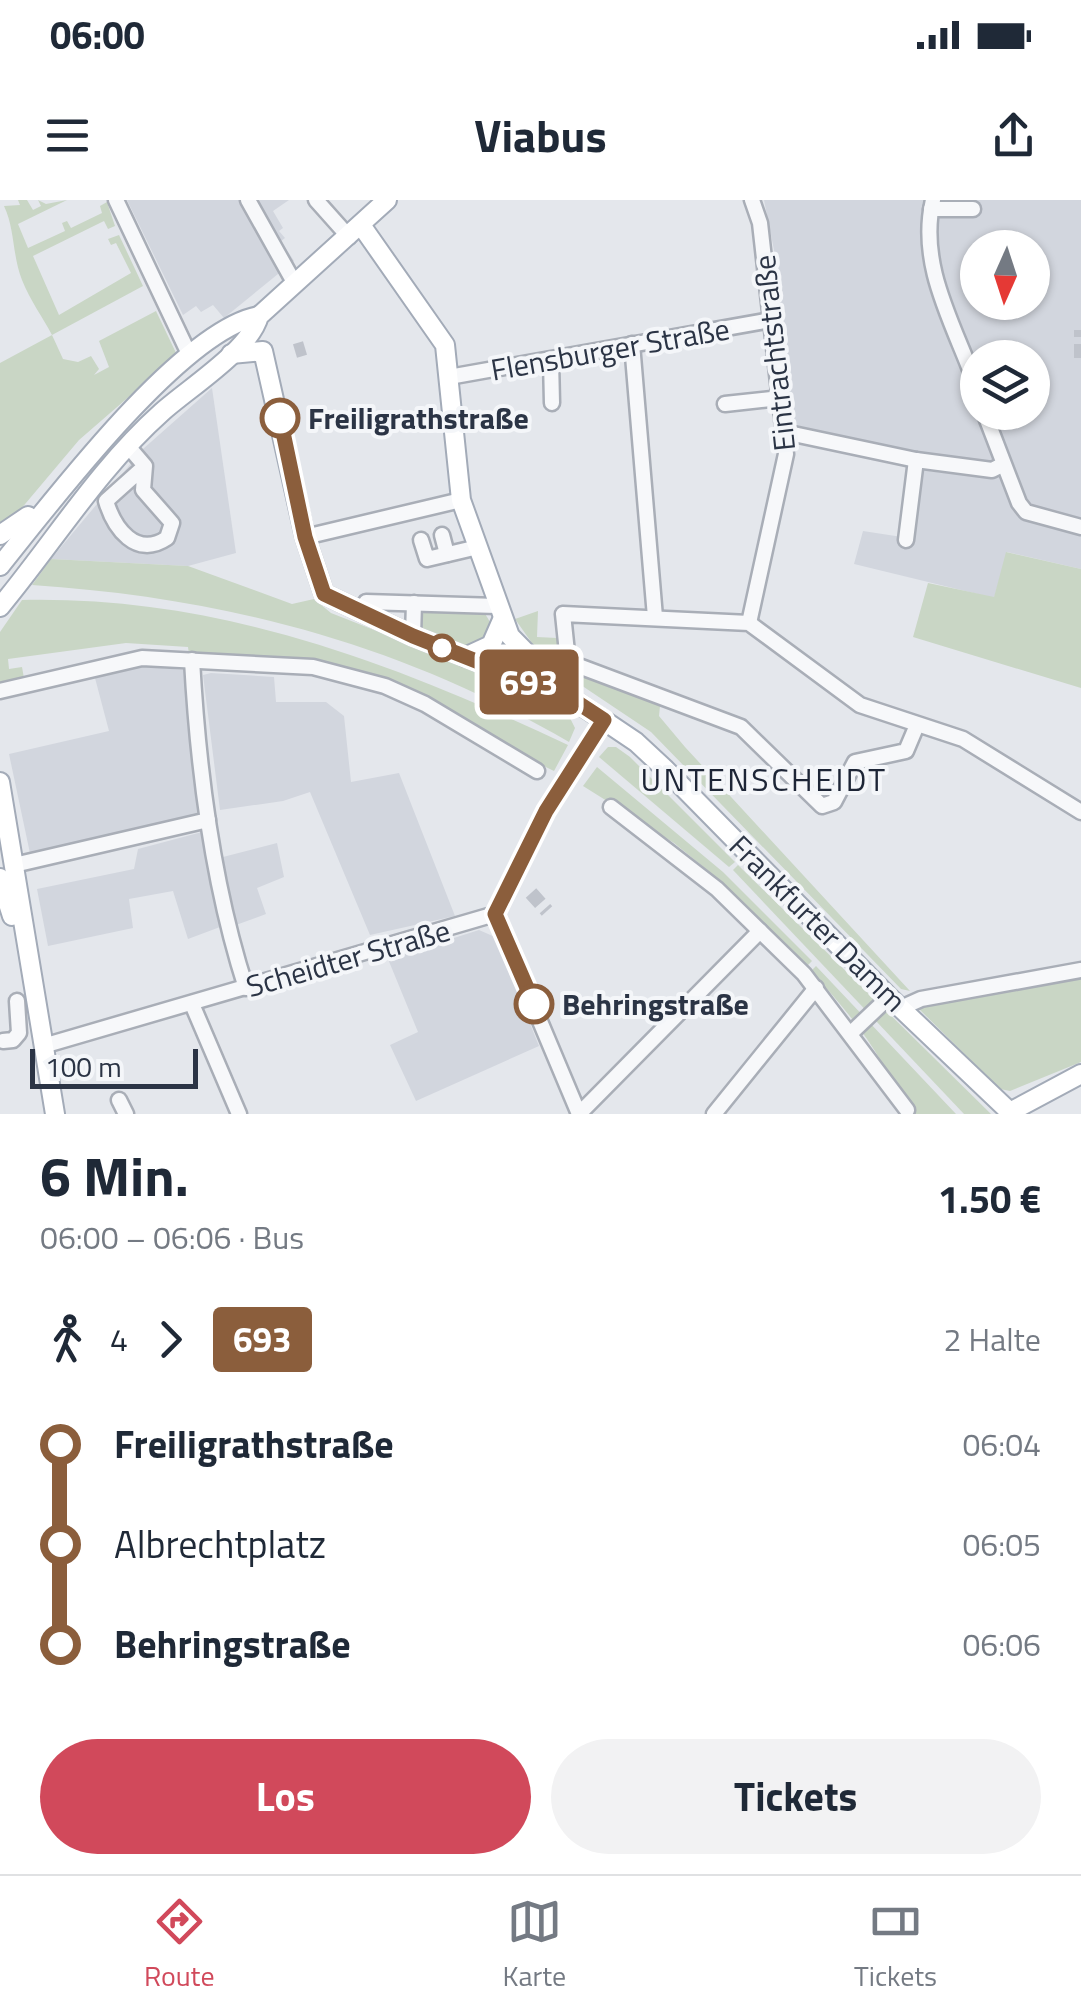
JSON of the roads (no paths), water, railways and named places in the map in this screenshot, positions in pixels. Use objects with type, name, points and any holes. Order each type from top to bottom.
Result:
[{"type":"main road","points":[[1,606],[127,445],[231,354],[255,330],[259,316],[387,200]]},
{"type":"main road","points":[[355,231],[438,331],[449,376],[462,500],[500,613],[531,661],[572,699]]},
{"type":"main road","points":[[0,536],[23,522],[62,474],[190,356],[243,318],[259,316]]},
{"type":"main road","points":[[259,316],[263,351],[305,537],[324,594],[413,636],[572,699]]},
{"type":"main road","points":[[231,354],[263,351]]},
{"type":"main road","points":[[190,356],[205,374]]},
{"type":"main road","points":[[0,566],[90,450]]},
{"type":"main road","points":[[465,657],[490,644],[500,613]]},
{"type":"main road","name":"Frankfurter Damm","points":[[572,699],[664,768],[895,1003],[1011,1113]]},
{"type":"main road","points":[[0,782],[7,872],[26,959],[25,999],[43,1046],[56,1114]]},
{"type":"main road","points":[[1011,1113],[1081,1074]]},
{"type":"street","points":[[116,200],[190,356]]},
{"type":"street","points":[[248,200],[295,284]]},
{"type":"street","points":[[316,200],[355,231]]},
{"type":"street","name":"Eintrachtstraße","points":[[748,623],[785,467],[760,224],[752,200]]},
{"type":"street","points":[[960,343],[932,268],[932,205],[963,206]]},
{"type":"street","name":"Flensburger Straße","points":[[449,376],[770,320]]},
{"type":"street","points":[[632,344],[655,617]]},
{"type":"street","points":[[551,360],[552,404]]},
{"type":"street","points":[[725,404],[780,398]]},
{"type":"street","points":[[990,430],[1002,466],[1026,512],[1081,528]]},
{"type":"street","points":[[784,432],[916,460],[992,470],[1002,466]]},
{"type":"street","points":[[127,445],[145,466],[143,490],[170,518],[167,538],[148,544],[130,541],[114,525],[106,501],[145,466]]},
{"type":"street","points":[[906,540],[916,460]]},
{"type":"street","points":[[305,537],[462,500]]},
{"type":"street","points":[[442,535],[448,554]]},
{"type":"street","points":[[421,540],[426,559],[478,547]]},
{"type":"street","points":[[366,602],[414,603],[447,597],[500,613]]},
{"type":"street","points":[[413,636],[414,603]]},
{"type":"street","points":[[918,725],[906,752],[856,762],[828,806],[818,802],[741,727],[568,662],[562,614],[748,623],[860,705],[963,740],[1081,812]]},
{"type":"street","points":[[0,691],[122,660],[313,667],[385,686],[468,727],[538,770]]},
{"type":"street","points":[[192,660],[208,820],[230,934],[246,988]]},
{"type":"street","points":[[604,720],[566,777],[495,914],[579,1114],[760,931]]},
{"type":"street","points":[[611,807],[692,868],[816,988],[907,1110]]},
{"type":"street","points":[[7,872],[208,820]]},
{"type":"street","name":"Scheidter Straße","points":[[43,1046],[495,914]]},
{"type":"street","points":[[851,1033],[895,1003],[1081,970]]},
{"type":"street","points":[[714,1114],[816,988]]},
{"type":"street","points":[[0,1004],[25,999],[20,1033],[1,1041]]},
{"type":"street","points":[[192,1004],[239,1114]]},
{"type":"tunnel","points":[[1081,330],[1081,358]]},
{"type":"tunnel","points":[[295,351],[305,348]]},
{"type":"tunnel","points":[[531,893],[547,911]]},
{"type":"place","name":"Freiligrathstraße","points":[[280,418]]},
{"type":"place","name":"Behringstraße","points":[[534,1004]]},
{"type":"district","name":"UNTENSCHEIDT","points":[[764,779]]}]
